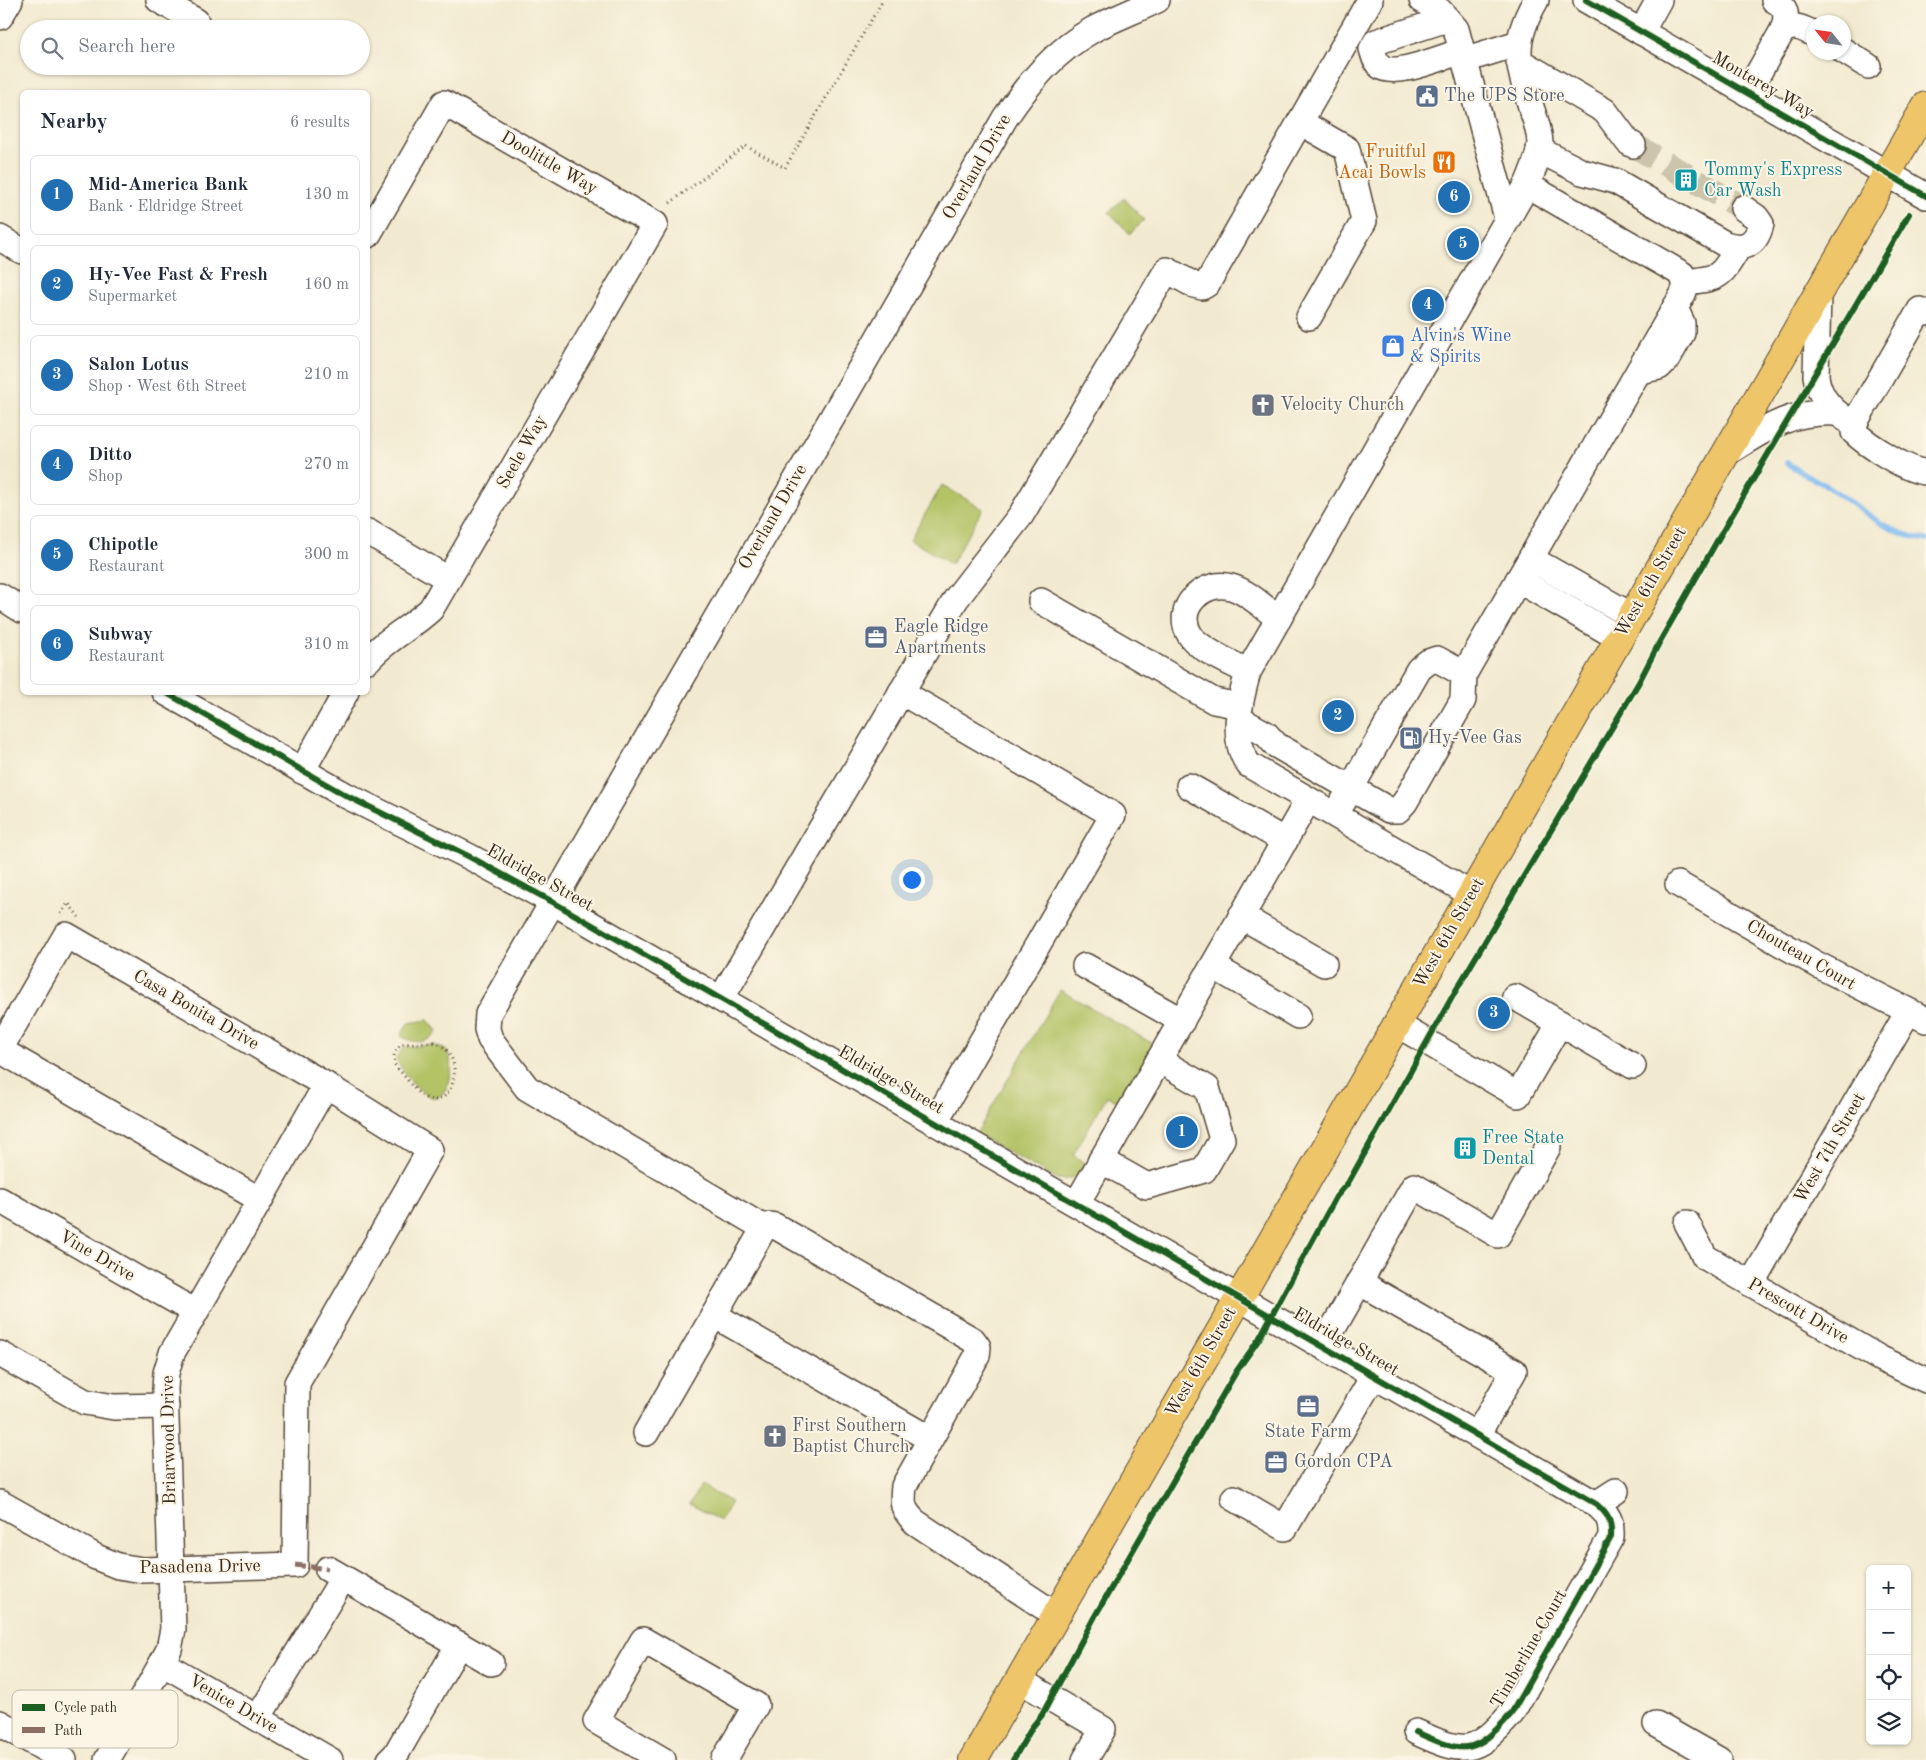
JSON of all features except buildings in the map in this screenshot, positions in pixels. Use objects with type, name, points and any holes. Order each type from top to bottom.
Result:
[{"type":"main road","name":"West 6th Street","points":[[972,1760],[1926,106]]},
{"type":"street","points":[[0,17],[10,0]]},
{"type":"street","points":[[159,0],[194,20]]},
{"type":"street","name":"Overland Drive","points":[[764,1228],[527,1088],[490,1038],[487,1029],[488,1014],[551,901],[1005,118],[1041,70],[1076,40],[1116,18],[1158,0]]},
{"type":"street","points":[[721,999],[956,599],[1021,514],[1167,270],[1194,285],[1202,287],[1207,284],[1370,0]]},
{"type":"street","points":[[1422,0],[1440,11],[1456,29],[1507,218]]},
{"type":"street","points":[[1472,894],[1249,765],[1242,756],[1238,738],[1240,712],[1248,672],[1527,185],[1539,150],[1538,130],[1519,52],[1525,18],[1536,0]]},
{"type":"street","name":"Monterey Way","points":[[1586,0],[1926,196]]},
{"type":"street","points":[[1641,32],[1659,0]]},
{"type":"street","points":[[1747,93],[1784,30],[1786,12],[1781,4],[1774,0]]},
{"type":"street","points":[[1447,19],[1386,37],[1376,42],[1372,49],[1374,58],[1380,66],[1389,71],[1396,71],[1463,55],[1519,52],[1604,111],[1628,142],[1633,145]]},
{"type":"street","points":[[1784,30],[1792,26],[1806,30]]},
{"type":"street","points":[[1851,56],[1868,66]]},
{"type":"street","name":"Doolittle Way","points":[[370,232],[444,103],[654,224]]},
{"type":"street","points":[[1300,122],[1348,149],[1364,221],[1309,316]]},
{"type":"street","points":[[1539,150],[1582,172],[1615,181],[1725,244],[1738,248],[1748,245],[1760,231],[1761,224],[1756,216],[1743,208]]},
{"type":"street","points":[[1041,602],[1214,701],[1240,712],[1276,745],[1389,810],[1398,810],[1405,802],[1463,700],[1464,674],[1683,294],[1686,282],[1682,274],[1527,185]]},
{"type":"street","name":"Seele Way","points":[[370,657],[375,651],[415,624],[431,609],[654,224]]},
{"type":"street","points":[[0,238],[20,250]]},
{"type":"street","points":[[1686,282],[1716,278],[1725,269],[1738,248]]},
{"type":"street","points":[[1818,293],[1816,376],[1818,389],[1862,440],[1921,466]]},
{"type":"street","points":[[1845,419],[1924,308]]},
{"type":"street","points":[[1725,454],[1790,417],[1819,412],[1845,419]]},
{"type":"street","points":[[370,533],[448,579]]},
{"type":"street","points":[[1531,559],[1625,627]]},
{"type":"street","points":[[1518,580],[1625,627]]},
{"type":"street","points":[[1248,672],[1200,645],[1190,635],[1185,622],[1191,600],[1209,587],[1221,585],[1233,588],[1259,603],[1279,618]]},
{"type":"street","points":[[0,596],[20,609]]},
{"type":"street","points":[[1336,815],[1420,669],[1428,662],[1437,659],[1464,674]]},
{"type":"street","points":[[901,692],[1113,815],[935,1122]]},
{"type":"street","name":"Eldridge Street","points":[[170,695],[302,771],[470,856],[551,901],[1477,1435],[1606,1497]]},
{"type":"street","points":[[302,771],[344,695]]},
{"type":"street","points":[[1189,786],[1285,841]]},
{"type":"street","points":[[1077,1203],[1308,800]]},
{"type":"street","name":"Chouteau Court","points":[[1678,884],[1818,965],[1917,1016]]},
{"type":"street","points":[[1241,916],[1324,964]]},
{"type":"street","name":"Casa Bonita Drive","points":[[0,1050],[66,935],[326,1085],[430,1150],[297,1383],[295,1565]]},
{"type":"street","points":[[1085,966],[1182,1021]]},
{"type":"street","points":[[1212,966],[1298,1016]]},
{"type":"street","points":[[1515,997],[1633,1066]]},
{"type":"street","name":"West 7th Street","points":[[1751,1284],[1917,1016]]},
{"type":"street","points":[[1396,1024],[1518,1095],[1560,1023]]},
{"type":"street","points":[[0,1050],[260,1200]]},
{"type":"street","points":[[1101,1160],[1147,1186],[1204,1170],[1222,1139],[1207,1088],[1159,1060]]},
{"type":"street","name":"Briarwood Drive","points":[[147,1690],[169,1649],[173,1630],[166,1373],[172,1353],[326,1085]]},
{"type":"street","points":[[1322,1346],[1414,1186],[1498,1235],[1548,1147]]},
{"type":"street","name":"Vine Drive","points":[[0,1200],[195,1312]]},
{"type":"street","name":"Prescott Drive","points":[[1687,1223],[1705,1257],[1881,1359],[1926,1380]]},
{"type":"street","points":[[646,1433],[764,1228],[770,1225],[776,1226],[973,1340],[978,1347],[977,1356],[904,1486],[902,1500],[905,1512],[915,1522],[1056,1616]]},
{"type":"street","points":[[1359,1282],[1514,1371],[1477,1435]]},
{"type":"street","points":[[714,1315],[930,1439]]},
{"type":"street","points":[[0,1354],[72,1396],[90,1404],[114,1408],[166,1406]]},
{"type":"street","points":[[1234,1498],[1286,1528],[1374,1375]]},
{"type":"street","name":"Timberline Court","points":[[1416,1732],[1445,1746],[1467,1748],[1477,1746],[1495,1732],[1510,1714],[1611,1537],[1612,1525],[1606,1513],[1606,1497]]},
{"type":"street","name":"Pasadena Drive","points":[[0,1503],[96,1558],[118,1566],[144,1570],[295,1565]]},
{"type":"street","points":[[258,1718],[336,1574],[491,1663]]},
{"type":"street","points":[[663,1760],[596,1721],[643,1640],[756,1705],[724,1760]]},
{"type":"street","points":[[390,1760],[396,1754],[459,1644]]},
{"type":"street","name":"Venice Drive","points":[[162,1663],[330,1760]]},
{"type":"street","points":[[1019,1680],[1103,1729],[1085,1760]]},
{"type":"street","points":[[0,1723],[12,1730]]},
{"type":"street","points":[[1656,1724],[1719,1760]]},
{"type":"street","points":[[43,1748],[64,1760]]},
{"type":"street","name":"Briarwood Drive","points":[[107,1760],[114,1748]]},
{"type":"path","points":[[670,203],[746,146],[785,168],[883,0]]},
{"type":"path","points":[[434,1042],[444,1045],[453,1058],[452,1086],[442,1099],[428,1099],[421,1095],[393,1064],[393,1057],[402,1044],[434,1042]]},
{"type":"green space","points":[[1124,198],[1144,220],[1130,234],[1109,212]]},
{"type":"green space","points":[[942,485],[983,509],[951,564],[910,540]]},
{"type":"green space","points":[[1060,990],[1155,1045],[1121,1103],[1107,1096],[1073,1155],[1086,1164],[1077,1175],[1066,1179],[1056,1179],[976,1134]]},
{"type":"green space","points":[[428,1020],[437,1031],[429,1039],[416,1042],[401,1036],[408,1023]]},
{"type":"green space","points":[[434,1045],[445,1049],[451,1068],[449,1082],[442,1094],[437,1098],[425,1094],[419,1089],[402,1070],[396,1058],[404,1047]]},
{"type":"green space","points":[[701,1485],[731,1502],[720,1521],[690,1504]]},
{"type":"waterway","points":[[1787,463],[1841,495],[1885,526],[1926,540]]},
{"type":"tunnel","points":[[1633,145],[1743,208]]},
{"type":"marked path","points":[[295,1565],[328,1569]]},
{"type":"cycle path","points":[[1586,0],[1926,196]]},
{"type":"cycle path","points":[[1013,1760],[1033,1726],[1042,1715],[1095,1616],[1236,1372],[1259,1339],[1336,1197],[1348,1183],[1455,992],[1639,682],[1721,534],[1909,214]]},
{"type":"cycle path","points":[[170,695],[345,795],[470,857],[551,901],[1596,1504],[1604,1511],[1608,1518],[1611,1526],[1611,1537],[1511,1714],[1487,1738],[1468,1747],[1446,1744],[1416,1732]]},
{"type":"place","name":"The UPS Store","points":[[1427,96]]},
{"type":"place","name":"Fruitful Acai Bowls","points":[[1444,162]]},
{"type":"place","name":"Tommy's Express Car Wash","points":[[1686,180]]},
{"type":"place","name":"Subway","points":[[1454,197]]},
{"type":"place","name":"Chipotle","points":[[1463,244]]},
{"type":"place","name":"Ditto","points":[[1428,305]]},
{"type":"place","name":"Alvin's Wine & Spirits","points":[[1393,346]]},
{"type":"place","name":"Velocity Church","points":[[1263,405]]},
{"type":"place","name":"Eagle Ridge Apartments","points":[[876,637]]},
{"type":"place","name":"Hy-Vee Fast & Fresh","points":[[1338,716]]},
{"type":"place","name":"Hy-Vee Gas","points":[[1411,738]]},
{"type":"place","name":"Salon Lotus","points":[[1494,1013]]},
{"type":"place","name":"Mid-America Bank","points":[[1182,1132]]},
{"type":"place","name":"Free State Dental","points":[[1465,1148]]},
{"type":"place","name":"State Farm","points":[[1308,1406]]},
{"type":"place","name":"First Southern Baptist Church","points":[[775,1436]]},
{"type":"place","name":"Gordon CPA","points":[[1276,1462]]}]
